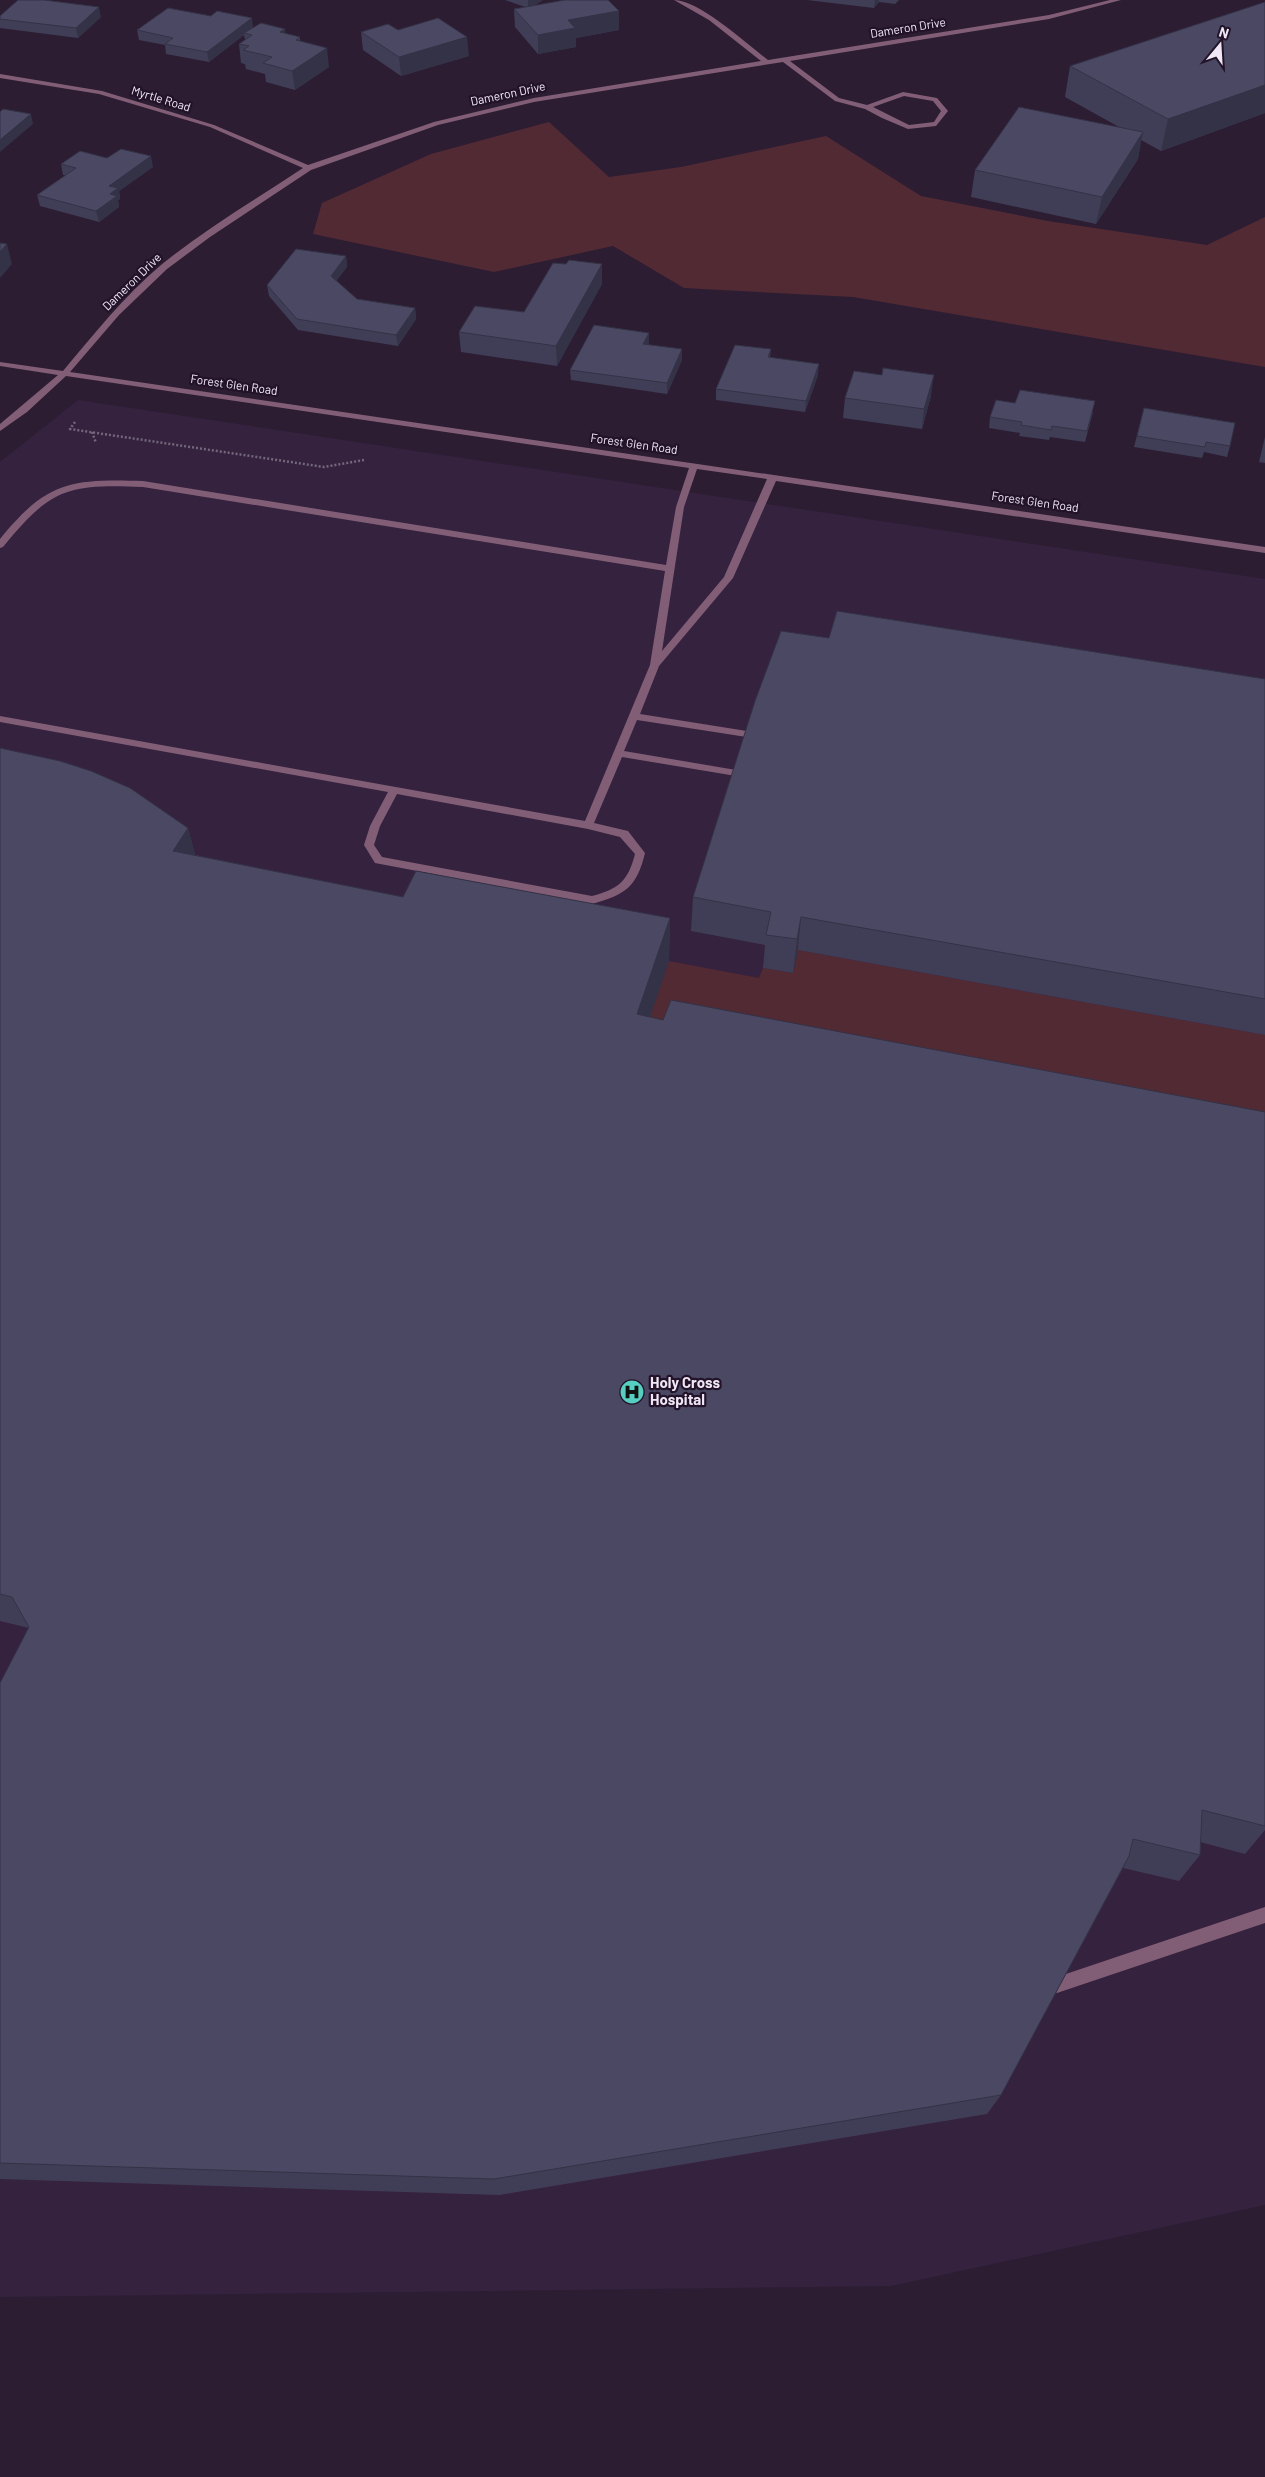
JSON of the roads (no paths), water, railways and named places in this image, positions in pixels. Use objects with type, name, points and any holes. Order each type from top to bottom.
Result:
[{"type":"street","points":[[677,0],[711,20],[767,63]]},
{"type":"street","name":"Dameron Drive","points":[[0,428],[24,410],[65,373],[116,313],[164,267],[207,235],[308,168],[436,124],[534,100],[1049,17],[1118,0]]},
{"type":"street","points":[[785,60],[837,100],[868,107],[884,117],[908,126],[936,124],[945,111],[935,99],[903,94],[868,107]]},
{"type":"street","name":"Myrtle Road","points":[[0,76],[33,80],[109,95],[212,126],[308,168]]},
{"type":"street","name":"Forest Glen Road","points":[[0,364],[1265,550]]},
{"type":"street","points":[[588,824],[655,665],[672,569],[680,507],[694,465]]},
{"type":"street","points":[[655,665],[728,578],[773,477]]},
{"type":"street","points":[[0,545],[24,517],[44,500],[72,487],[107,483],[144,484],[672,569]]},
{"type":"street","points":[[635,716],[753,735]]},
{"type":"street","points":[[0,719],[588,824],[624,834],[640,853],[636,875],[615,894],[592,900],[379,860],[369,845],[375,826],[394,790]]},
{"type":"street","points":[[619,754],[742,774]]},
{"type":"street","points":[[1057,1985],[1265,1915]]},
{"type":"place","name":"Holy Cross Hospital","points":[[632,1392]]}]
